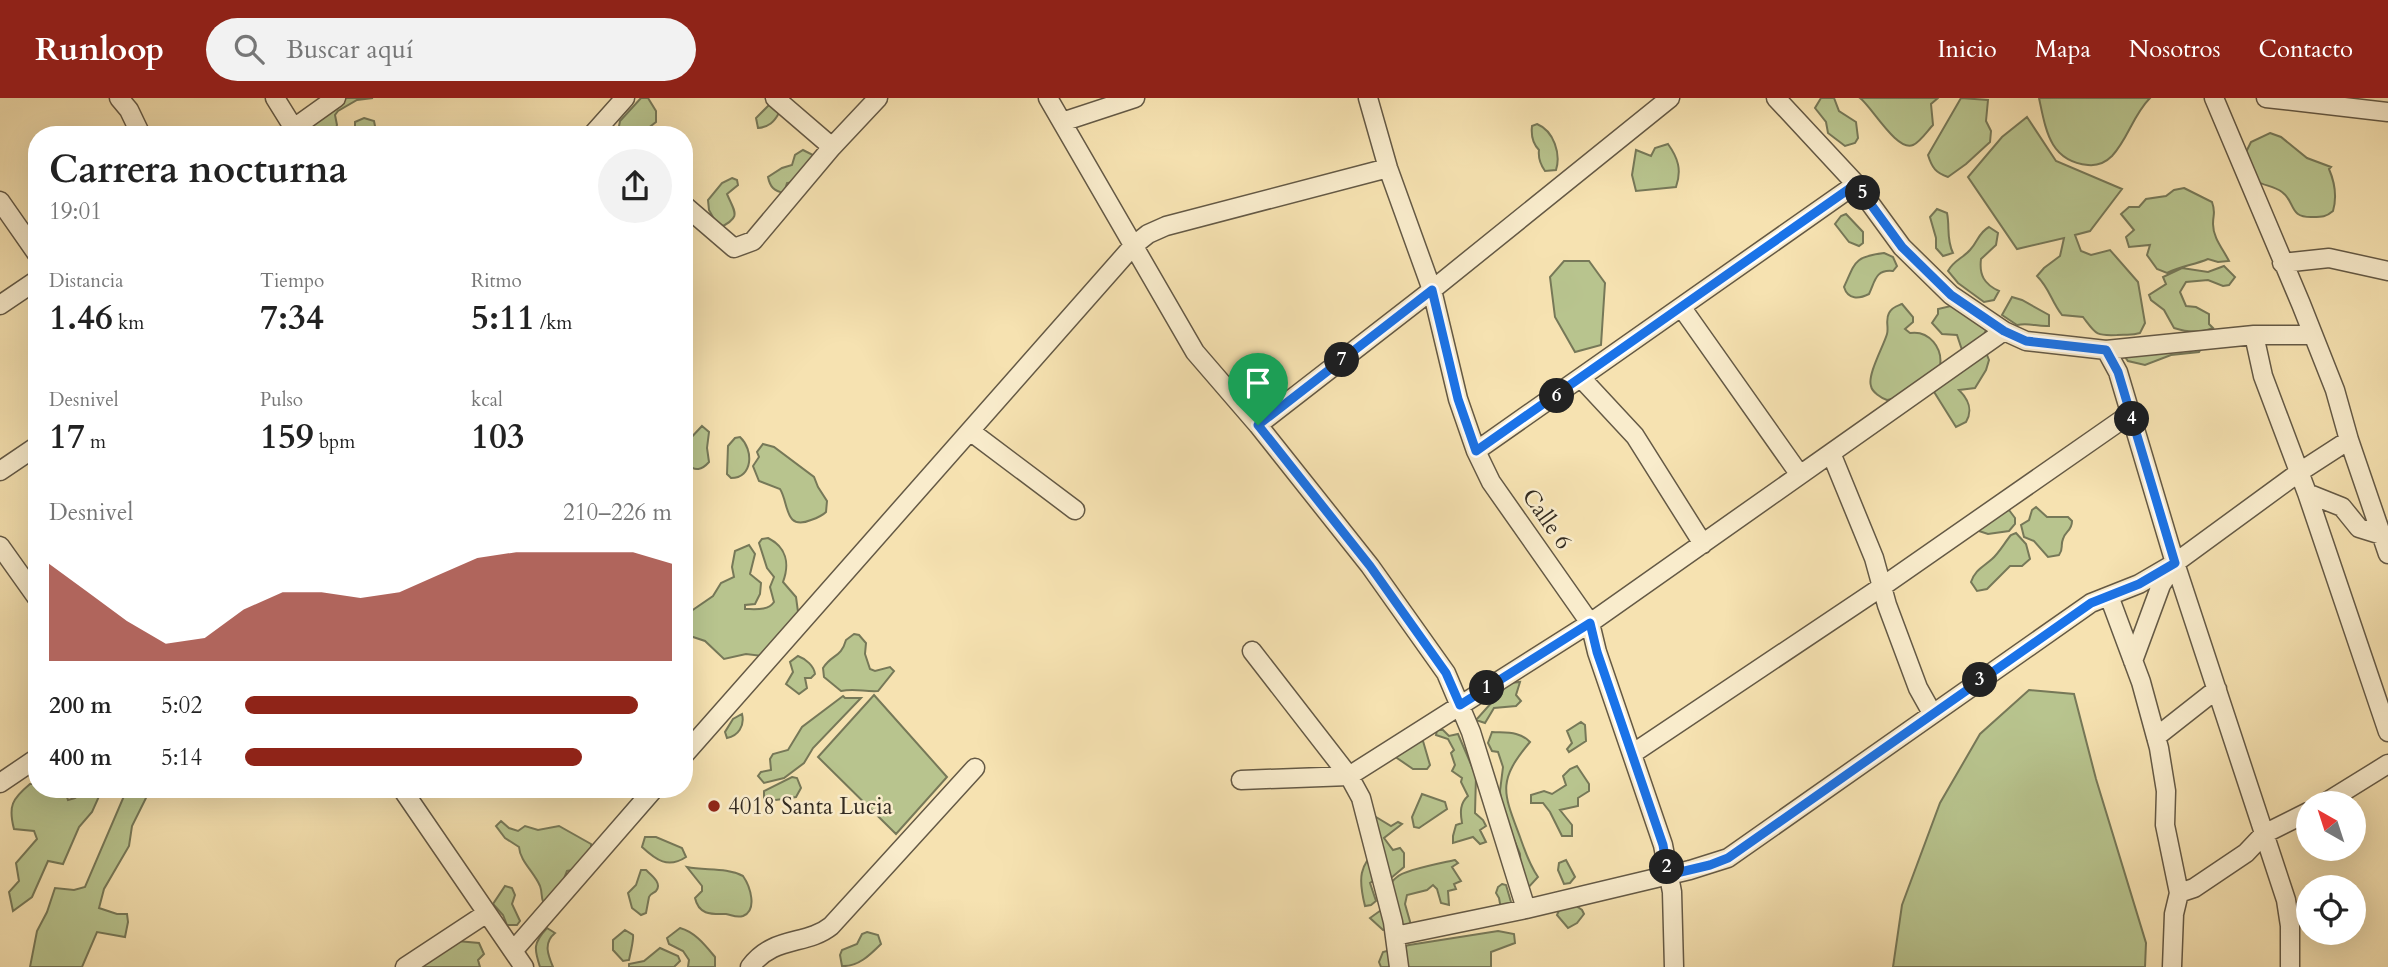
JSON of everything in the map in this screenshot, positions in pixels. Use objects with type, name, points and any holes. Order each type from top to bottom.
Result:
[{"type":"street","points":[[119,98],[137,126]]},
{"type":"street","points":[[275,98],[289,126]]},
{"type":"street","points":[[301,126],[337,98]]},
{"type":"street","points":[[602,126],[625,98]]},
{"type":"street","points":[[775,98],[832,147]]},
{"type":"street","points":[[693,213],[734,248],[743,247],[753,241],[832,147],[878,98]]},
{"type":"street","points":[[1048,98],[1195,352],[1258,425],[1370,566],[1446,673],[1471,732],[1526,909]]},
{"type":"street","points":[[1062,122],[1135,98]]},
{"type":"street","name":"Calle 6","points":[[1368,98],[1388,168],[1432,290],[1458,399],[1476,451],[1491,482],[1590,623],[1597,652],[1663,845],[1672,892],[1674,967]]},
{"type":"street","points":[[1776,98],[1856,184],[1902,247],[1951,295],[2004,331],[2026,341],[2106,350],[2254,335],[2313,335]]},
{"type":"street","points":[[2214,98],[2335,390],[2348,440],[2385,536],[2388,554]]},
{"type":"street","points":[[2266,98],[2339,102],[2388,112]]},
{"type":"street","points":[[1258,425],[1432,290],[1659,101]]},
{"type":"street","points":[[693,745],[1133,246],[1148,234],[1166,226],[1388,168]]},
{"type":"street","points":[[1476,451],[1856,184]]},
{"type":"street","points":[[0,201],[28,241]]},
{"type":"street","points":[[2282,263],[2329,258],[2388,271]]},
{"type":"street","points":[[0,305],[28,286]]},
{"type":"street","points":[[1682,308],[1800,475]]},
{"type":"street","points":[[1241,779],[1349,776],[1590,623],[2004,331]]},
{"type":"street","points":[[2254,335],[2263,376],[2307,493],[2388,732]]},
{"type":"street","points":[[2106,350],[2118,372],[2175,563],[2286,900],[2290,926],[2290,967]]},
{"type":"street","points":[[1582,379],[1635,436],[1703,544]]},
{"type":"street","points":[[1632,754],[1883,586],[2130,414]]},
{"type":"street","points":[[970,431],[1075,510]]},
{"type":"street","points":[[1395,936],[1526,909],[1710,865],[1728,858],[2091,603],[2139,584],[2175,563],[2348,440]]},
{"type":"street","points":[[0,471],[28,452]]},
{"type":"street","points":[[1831,453],[1883,586],[1887,605],[1918,688],[1932,713]]},
{"type":"street","points":[[2307,493],[2342,506],[2358,528],[2385,536]]},
{"type":"street","points":[[0,546],[28,585]]},
{"type":"street","points":[[2133,661],[2161,585],[2175,563]]},
{"type":"street","points":[[2109,596],[2133,661],[2156,737],[2166,791],[2165,825],[2179,893],[2174,914],[2172,967]]},
{"type":"street","points":[[1252,651],[1349,776],[1361,798],[1395,936],[1399,967]]},
{"type":"street","points":[[2156,737],[2217,689]]},
{"type":"street","points":[[0,783],[28,764]]},
{"type":"street","points":[[2344,791],[2388,764]]},
{"type":"street","points":[[750,967],[773,946],[824,932],[831,926],[975,768]]},
{"type":"street","points":[[408,798],[524,967]]},
{"type":"street","points":[[513,951],[646,798]]},
{"type":"street","points":[[2179,893],[2194,888],[2246,853],[2264,834],[2296,818]]},
{"type":"street","points":[[405,967],[487,913]]},
{"type":"green space","points":[[337,98],[373,98],[357,100],[338,111],[335,115],[337,126],[310,126]]},
{"type":"green space","points":[[641,98],[648,98],[656,111],[656,122],[651,126],[619,126],[620,121]]},
{"type":"green space","points":[[1821,98],[1834,98],[1839,111],[1856,122],[1858,138],[1855,143],[1845,146],[1828,133],[1826,122],[1815,108]]},
{"type":"green space","points":[[1860,98],[1938,98],[1931,104],[1933,125],[1916,143],[1907,145],[1892,136]]},
{"type":"green space","points":[[1961,98],[1988,100],[1986,121],[1991,131],[1990,142],[1948,177],[1935,169],[1928,155]]},
{"type":"green space","points":[[2039,98],[2150,98],[2112,156],[2092,165],[2075,162],[2058,151],[2044,122]]},
{"type":"green space","points":[[772,102],[779,113],[771,124],[758,128],[756,118]]},
{"type":"green space","points":[[2027,117],[2056,161],[2122,189],[2090,231],[2075,235],[2081,251],[2091,255],[2110,250],[2138,282],[2145,323],[2140,333],[2100,334],[2083,317],[2062,315],[2037,276],[2060,256],[2064,238],[2017,249],[1968,177],[2002,137]]},
{"type":"green space","points":[[364,118],[374,121],[375,126],[355,126],[355,122]]},
{"type":"green space","points":[[1537,124],[1548,132],[1555,144],[1558,157],[1556,170],[1545,171],[1541,163],[1532,133],[1532,126]]},
{"type":"green space","points":[[2270,133],[2281,137],[2307,158],[2331,167],[2329,169],[2335,195],[2333,211],[2326,216],[2305,217],[2296,212],[2282,192],[2256,181],[2246,152],[2251,142]]},
{"type":"green space","points":[[1668,144],[1678,164],[1676,187],[1636,191],[1632,175],[1636,150],[1651,156],[1655,148]]},
{"type":"green space","points":[[803,150],[813,155],[798,181],[787,183],[784,193],[775,190],[768,177],[792,165],[795,155]]},
{"type":"green space","points":[[732,178],[737,180],[738,185],[727,194],[735,214],[731,221],[719,228],[709,210],[708,200],[722,183]]},
{"type":"green space","points":[[2184,188],[2212,202],[2215,234],[2229,261],[2208,259],[2167,273],[2157,269],[2147,255],[2150,245],[2129,247],[2126,237],[2134,230],[2121,214],[2129,207],[2139,207],[2146,199],[2166,196],[2174,190]]},
{"type":"green space","points":[[1937,209],[1947,213],[1953,253],[1943,256],[1936,248],[1930,217]]},
{"type":"green space","points":[[1846,214],[1863,232],[1863,243],[1859,246],[1849,242],[1835,224]]},
{"type":"green space","points":[[1989,227],[1998,233],[1996,245],[1981,259],[1981,270],[1986,282],[1999,291],[1994,300],[1984,302],[1958,283],[1948,271]]},
{"type":"green space","points":[[1884,253],[1893,257],[1897,266],[1893,271],[1879,274],[1869,294],[1858,297],[1848,294],[1844,287],[1857,262],[1867,256]]},
{"type":"green space","points":[[1564,261],[1589,261],[1605,283],[1601,345],[1575,352],[1555,317],[1550,277]]},
{"type":"green space","points":[[2224,266],[2235,277],[2229,285],[2223,286],[2208,280],[2186,282],[2180,292],[2186,306],[2196,307],[2209,314],[2209,324],[2213,328],[2194,331],[2174,328],[2164,310],[2151,300],[2149,295],[2166,284],[2163,277],[2182,268],[2208,272]]},
{"type":"green space","points":[[2012,297],[2049,315],[2049,326],[2017,325],[2002,315]]},
{"type":"green space","points":[[1902,304],[1913,317],[1913,322],[1905,329],[1910,333],[1929,337],[1937,347],[1940,366],[1897,398],[1887,400],[1873,390],[1870,381],[1887,334],[1890,311]]},
{"type":"green space","points":[[1955,305],[1986,330],[1976,343],[1962,350],[1957,335],[1942,334],[1932,323],[1938,309]]},
{"type":"green space","points":[[2202,347],[2199,352],[2171,355],[2145,365],[2128,361],[2125,357]]},
{"type":"green space","points":[[1981,353],[1987,355],[1989,360],[1986,370],[1975,388],[1959,390],[1967,401],[1969,413],[1966,422],[1956,427],[1931,387]]},
{"type":"green space","points":[[702,426],[709,432],[709,462],[696,469],[693,468],[693,436]]},
{"type":"green space","points":[[740,437],[748,449],[749,462],[744,473],[731,478],[727,474],[728,446],[735,438]]},
{"type":"green space","points":[[763,444],[774,447],[814,477],[827,501],[826,512],[802,522],[792,519],[780,489],[759,481],[753,466],[759,457],[757,452]]},
{"type":"green space","points":[[2036,507],[2047,517],[2068,517],[2072,521],[2062,541],[2059,555],[2048,557],[2034,541],[2024,537],[2021,525],[2029,520]]},
{"type":"green space","points":[[2009,510],[2015,518],[2015,524],[2009,531],[1988,534],[1979,531],[1980,526]]},
{"type":"green space","points":[[2016,533],[2026,544],[2030,559],[2022,566],[2010,566],[1987,589],[1977,591],[1971,582],[1975,574],[1995,557],[2011,535]]},
{"type":"green space","points":[[768,538],[783,551],[786,568],[783,582],[796,597],[799,619],[762,656],[746,654],[724,659],[705,641],[693,637],[693,610],[713,596],[721,583],[734,577],[732,567],[735,551],[749,545],[755,554],[750,574],[761,583],[755,604],[745,605],[745,609],[761,609],[774,602],[770,587],[774,577],[767,568],[759,543]]},
{"type":"green space","points":[[854,634],[859,635],[866,643],[865,654],[870,669],[875,671],[890,667],[894,671],[878,691],[841,691],[824,677],[823,668]]},
{"type":"green space","points":[[798,656],[809,663],[815,674],[811,678],[805,678],[807,688],[799,694],[786,684],[793,672],[790,662]]},
{"type":"green space","points":[[1520,682],[1516,695],[1521,701],[1516,706],[1494,708],[1485,723],[1476,720],[1509,683]]},
{"type":"green space","points":[[2029,690],[2074,694],[2096,779],[2146,943],[2145,967],[1893,967],[1902,905],[1940,803],[1980,734]]},
{"type":"green space","points":[[874,695],[947,777],[896,834],[818,757]]},
{"type":"green space","points":[[843,696],[861,698],[813,748],[804,763],[784,778],[764,783],[758,776],[761,772],[771,770],[770,759],[773,754],[788,750],[802,727]]},
{"type":"green space","points":[[742,714],[740,730],[727,738],[725,732],[733,719]]},
{"type":"green space","points":[[1581,722],[1585,725],[1586,741],[1569,752],[1567,749],[1572,743],[1567,731]]},
{"type":"green space","points":[[1437,730],[1443,730],[1449,736],[1458,734],[1476,776],[1475,813],[1486,826],[1480,830],[1486,842],[1480,844],[1473,837],[1453,843],[1456,825],[1462,823],[1462,805],[1468,796],[1461,782],[1462,778],[1452,771],[1455,765],[1451,753],[1454,750],[1448,739],[1436,735]]},
{"type":"green space","points":[[1492,732],[1517,734],[1530,742],[1512,767],[1506,787],[1514,822],[1538,877],[1526,890],[1521,879],[1520,854],[1502,811],[1500,791],[1503,767],[1498,752],[1492,751],[1488,743]]},
{"type":"green space","points":[[1423,741],[1430,765],[1427,769],[1413,769],[1394,756],[1411,743]]},
{"type":"green space","points":[[1577,766],[1589,784],[1589,791],[1578,798],[1578,806],[1560,810],[1572,825],[1572,836],[1562,836],[1550,812],[1543,803],[1531,803],[1531,795],[1544,791],[1552,794],[1566,785],[1563,776]]},
{"type":"green space","points":[[792,777],[797,778],[801,788],[796,797],[769,801],[764,799],[764,791]]},
{"type":"green space","points":[[28,786],[28,798],[98,798],[92,812],[79,827],[63,864],[48,861],[32,897],[13,911],[9,892],[19,881],[16,863],[37,839],[34,831],[14,829],[11,814],[19,794]]},
{"type":"green space","points":[[1422,794],[1445,802],[1447,809],[1419,828],[1414,827],[1412,817]]},
{"type":"green space","points":[[123,798],[146,798],[132,826],[129,846],[104,889],[99,908],[127,914],[125,937],[97,932],[82,967],[30,967],[37,931],[55,888],[74,890],[85,887]]},
{"type":"green space","points":[[1376,817],[1391,826],[1398,822],[1402,824],[1384,838],[1393,850],[1400,848],[1404,853],[1404,867],[1391,878],[1385,874],[1370,883],[1376,901],[1365,906],[1361,888],[1362,873],[1367,860],[1379,846],[1363,822]]},
{"type":"green space","points":[[501,821],[518,831],[525,826],[538,830],[559,826],[591,844],[583,868],[567,871],[546,907],[540,886],[519,847],[505,838],[496,826]]},
{"type":"green space","points":[[645,837],[656,837],[682,848],[686,857],[668,863],[657,859],[642,847]]},
{"type":"green space","points":[[1455,860],[1458,863],[1452,867],[1461,881],[1454,884],[1456,889],[1448,891],[1449,905],[1441,903],[1433,885],[1427,890],[1407,895],[1405,904],[1411,925],[1383,930],[1370,918],[1384,908],[1380,899],[1401,874]]},
{"type":"green space","points":[[1566,860],[1575,877],[1570,883],[1564,884],[1558,870],[1559,863]]},
{"type":"green space","points":[[687,867],[730,871],[743,876],[751,898],[748,913],[738,917],[703,911],[695,898],[702,891],[702,886]]},
{"type":"green space","points":[[641,870],[646,870],[655,879],[658,888],[649,897],[646,913],[641,915],[632,908],[628,893],[636,885]]},
{"type":"green space","points":[[1502,884],[1506,885],[1511,902],[1510,907],[1501,909],[1496,893]]},
{"type":"green space","points":[[505,886],[512,888],[515,895],[512,904],[520,921],[517,925],[507,925],[503,915],[493,904]]},
{"type":"green space","points":[[1575,905],[1584,914],[1577,923],[1568,928],[1557,915],[1560,908]]},
{"type":"green space","points":[[547,928],[555,933],[548,945],[553,967],[540,967],[536,946]]},
{"type":"green space","points":[[680,928],[695,936],[707,948],[715,957],[715,967],[688,967],[689,960],[683,951],[669,944],[667,938]]},
{"type":"green space","points":[[625,930],[633,937],[629,960],[623,961],[613,950],[613,940]]},
{"type":"green space","points":[[1498,931],[1514,934],[1515,943],[1491,952],[1491,967],[1381,967],[1379,962],[1383,952],[1409,945]]},
{"type":"green space","points":[[867,932],[878,935],[881,944],[858,962],[842,966],[842,950],[857,944],[862,934]]},
{"type":"green space","points":[[457,941],[479,943],[484,954],[478,960],[480,967],[424,967],[426,956]]},
{"type":"green space","points":[[660,948],[678,956],[680,961],[674,967],[629,967],[629,964],[644,961]]},
{"type":"place","name":"4018 Santa Lucia","points":[[714,806]]},
{"type":"route","points":[[1856,184],[1902,247],[1951,295],[2004,331],[2026,341],[2106,350],[2118,372],[2175,563],[2139,584],[2091,603],[1728,858],[1668,875],[1663,845],[1597,652],[1590,623],[1460,705],[1446,673],[1370,566],[1258,425],[1432,290],[1458,399],[1476,451],[1856,184]]}]
